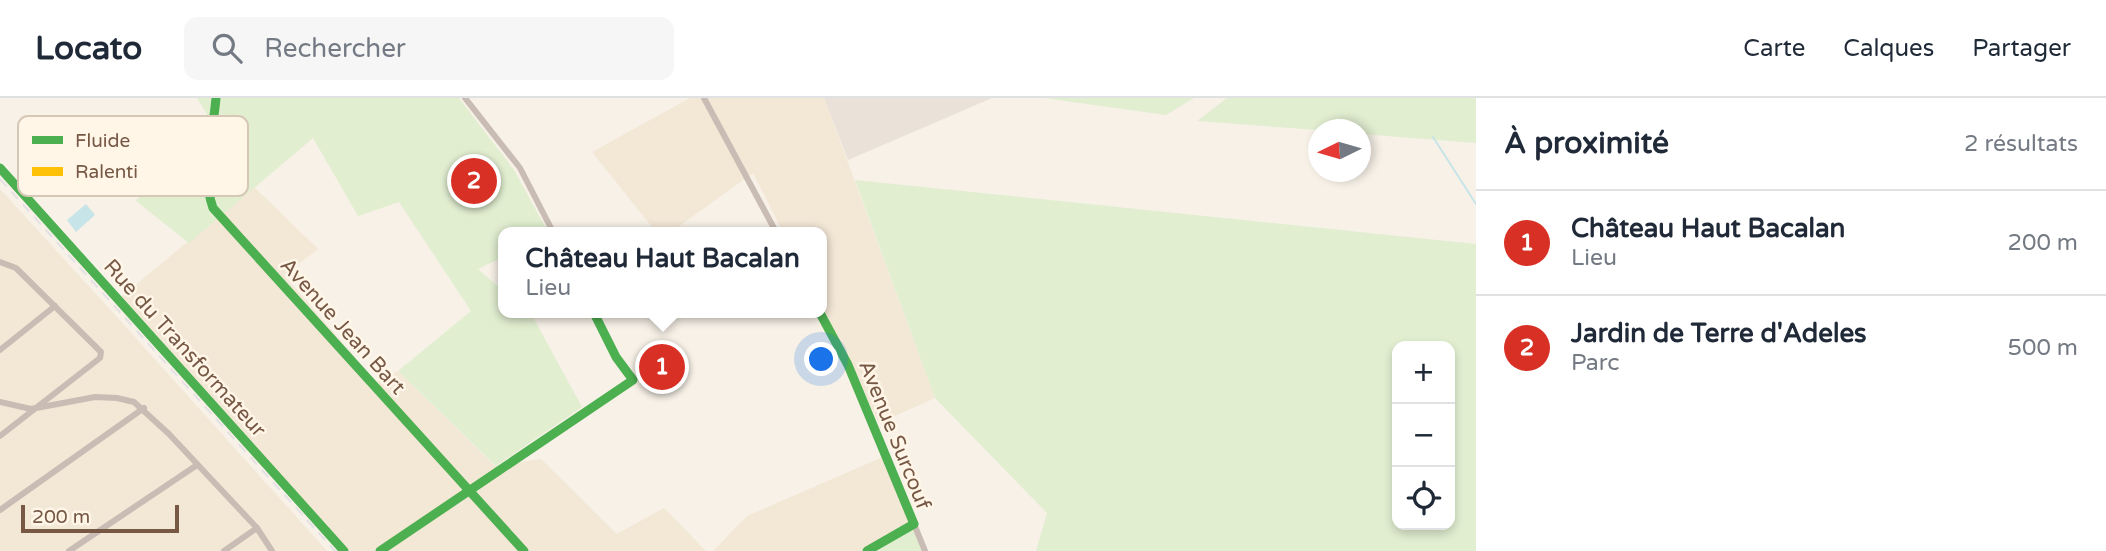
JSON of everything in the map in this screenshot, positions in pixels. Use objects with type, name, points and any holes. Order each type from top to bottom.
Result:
[{"type":"street","name":"Avenue Jean Bart","points":[[213,116],[216,98]]},
{"type":"street","points":[[465,98],[520,168],[550,227]]},
{"type":"street","points":[[704,98],[773,227]]},
{"type":"street","name":"Rue du Transformateur","points":[[0,168],[18,188]]},
{"type":"street","name":"Rue du Transformateur","points":[[25,196],[344,551]]},
{"type":"street","name":"Avenue Jean Bart","points":[[208,196],[213,208],[524,551]]},
{"type":"street","points":[[0,262],[16,268],[101,352],[100,358],[0,436]]},
{"type":"street","points":[[0,350],[55,306]]},
{"type":"street","points":[[380,551],[633,380],[616,356],[597,318]]},
{"type":"street","name":"Avenue Surcouf","points":[[823,318],[848,365],[914,524],[867,551]]},
{"type":"street","points":[[0,402],[30,409],[102,397],[124,399],[144,408],[257,528],[272,551]]},
{"type":"street","points":[[0,510],[144,408]]},
{"type":"street","points":[[69,551],[197,465]]},
{"type":"street","points":[[914,524],[925,551]]},
{"type":"street","points":[[224,551],[257,528]]},
{"type":"shaded area","points":[[690,98],[824,98],[935,398],[879,423],[826,318],[827,227],[780,227],[753,173],[678,227],[652,227],[592,152]]},
{"type":"shaded area","points":[[824,98],[992,98],[848,160]]},
{"type":"shaded area","points":[[254,187],[318,249],[284,275],[376,382],[398,371],[495,466],[541,459],[617,534],[664,508],[706,551],[339,551],[115,302],[243,196],[248,196],[248,192]]},
{"type":"shaded area","points":[[0,189],[116,316],[327,551],[0,551]]},
{"type":"shaded area","points":[[885,456],[914,524],[862,551],[713,551],[747,516]]},
{"type":"green space","points":[[197,98],[459,98],[514,170],[545,227],[498,227],[498,259],[478,269],[498,287],[498,318],[534,319],[582,407],[496,466],[398,371],[471,311],[399,202],[358,216],[313,138],[248,193],[248,116],[208,116]]},
{"type":"green space","points":[[1044,98],[1194,98],[1166,115]]},
{"type":"green space","points":[[1227,98],[1476,98],[1476,143],[1371,135],[1371,119],[1308,119],[1308,129],[1197,121]]},
{"type":"green space","points":[[855,180],[1476,244],[1476,551],[1036,551],[1047,513],[935,398]]},
{"type":"green space","points":[[140,196],[245,196],[189,243],[136,201]]},
{"type":"green space","points":[[914,524],[925,551],[862,551]]},
{"type":"water","points":[[86,204],[95,215],[76,232],[67,220]]},
{"type":"waterway","points":[[1433,137],[1476,204]]},
{"type":"railway","points":[[0,179],[335,551]]},
{"type":"traffic: fast","points":[[213,116],[216,98]]},
{"type":"traffic: fast","points":[[0,168],[18,188]]},
{"type":"traffic: fast","points":[[25,196],[344,551]]},
{"type":"traffic: fast","points":[[210,196],[213,208],[524,551]]},
{"type":"traffic: fast","points":[[380,551],[633,380],[616,357],[596,318]]},
{"type":"traffic: fast","points":[[823,318],[848,365],[914,524],[867,551]]},
{"type":"place","name":"Jardin de Terre d'Adeles","points":[[474,181]]},
{"type":"place","name":"Château Haut Bacalan","points":[[662,367]]}]
